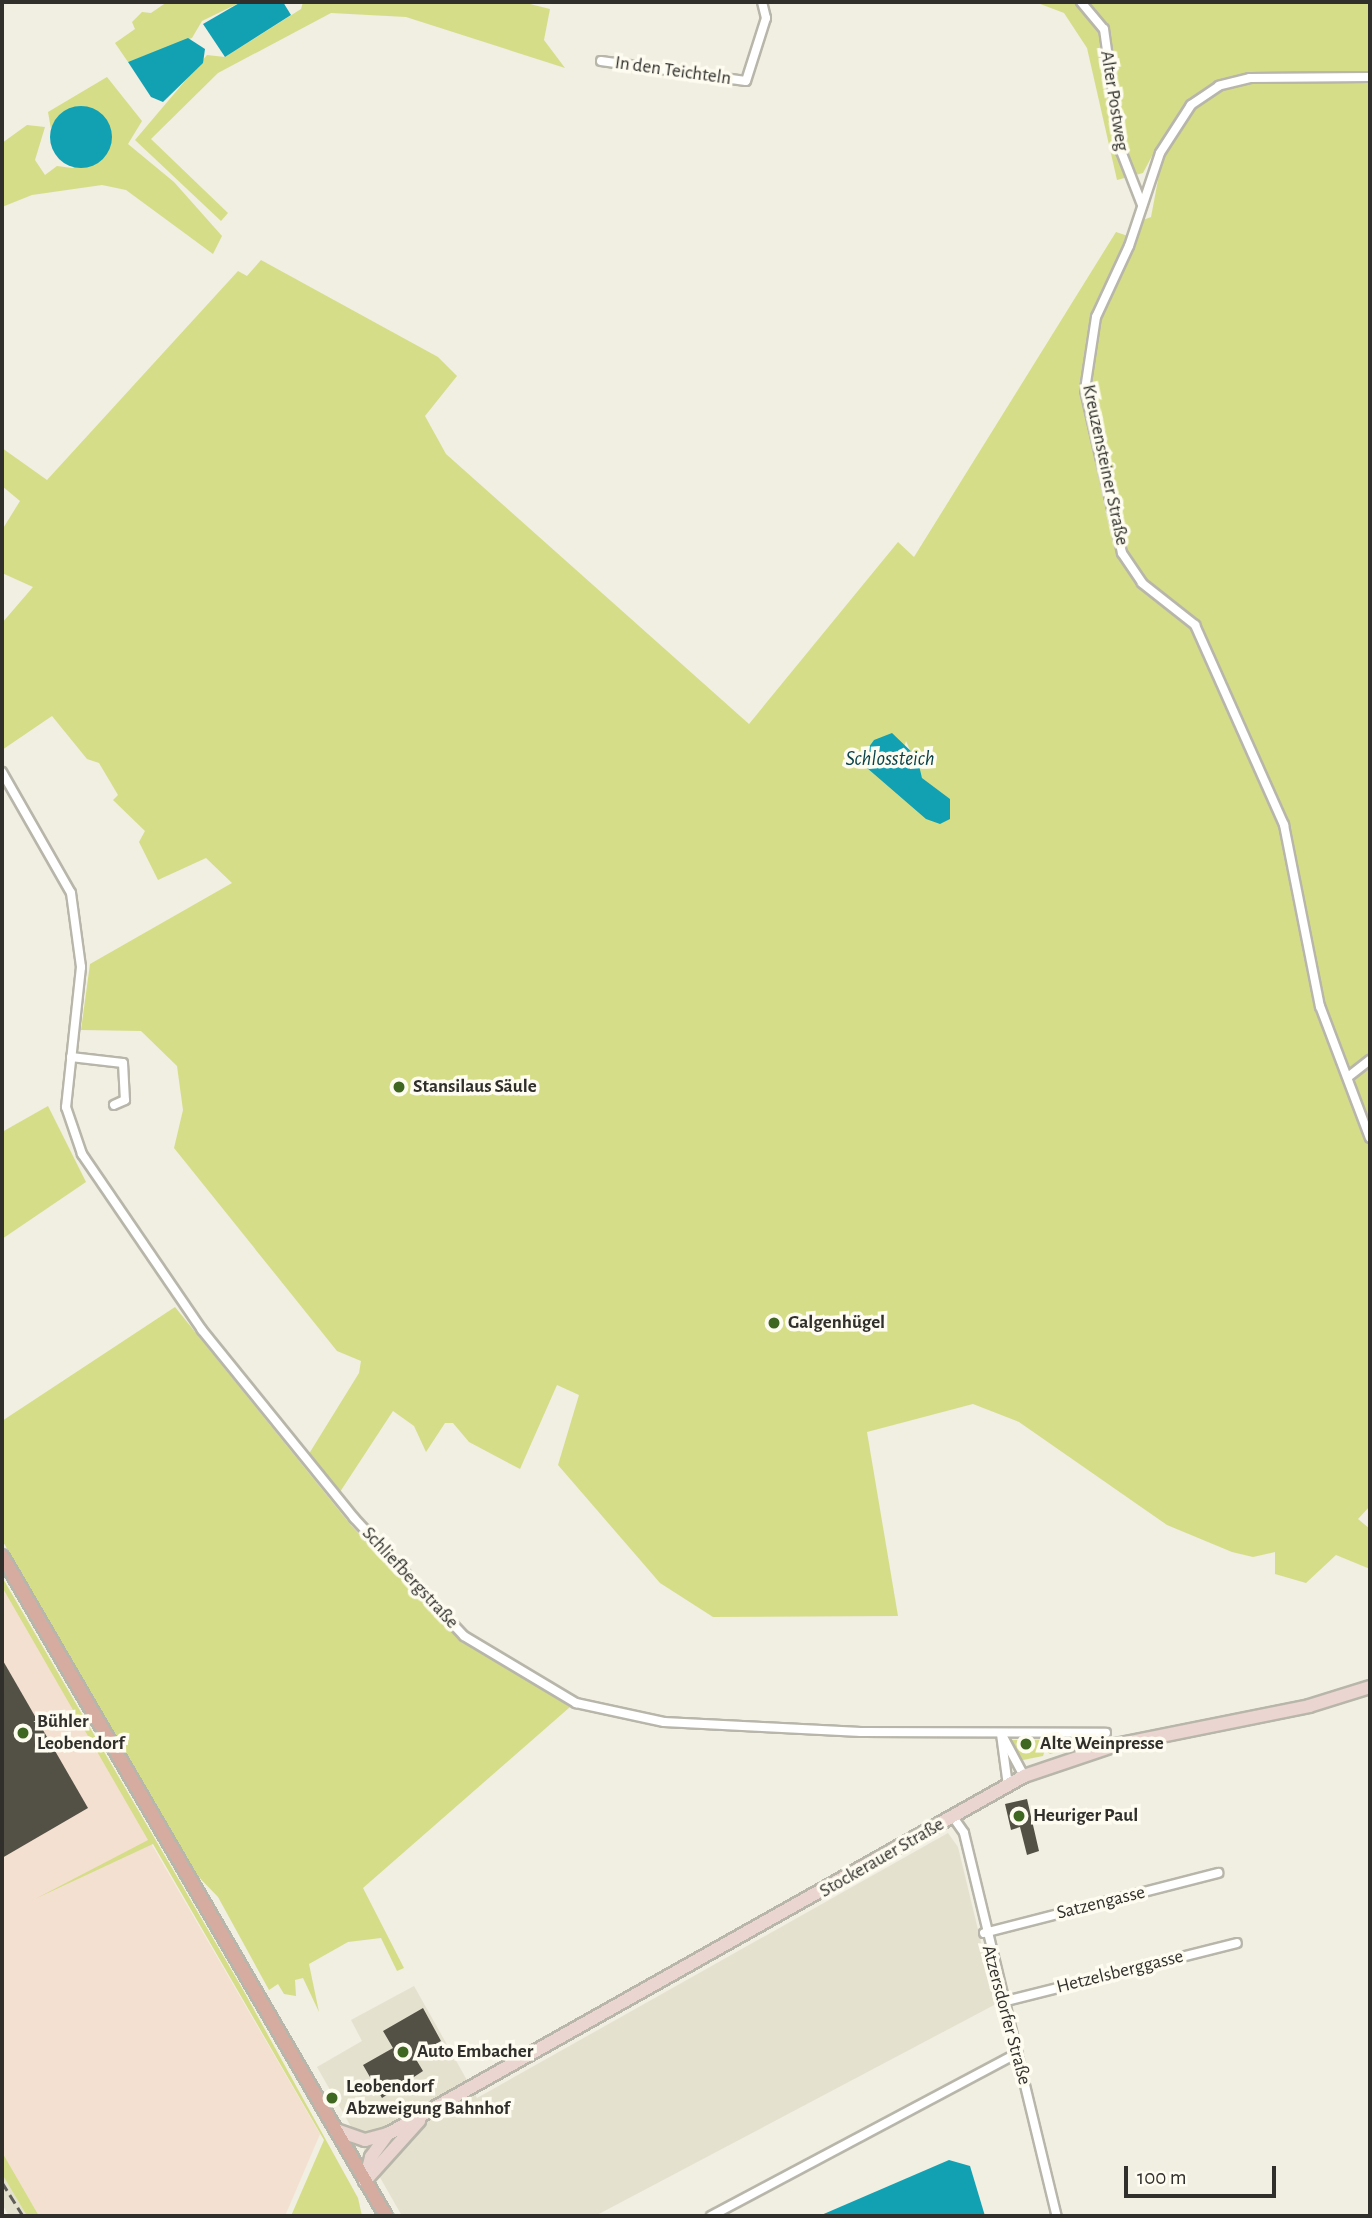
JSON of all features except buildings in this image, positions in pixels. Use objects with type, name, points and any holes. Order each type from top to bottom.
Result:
[{"type":"main road","points":[[2,1556],[383,2215]]},
{"type":"street","name":"In den Teichteln","points":[[601,61],[746,81],[766,18],[762,2]]},
{"type":"street","name":"Alter Postweg","points":[[1081,2],[1104,29],[1121,151],[1142,205]]},
{"type":"street","name":"Kreuzensteiner Straße","points":[[1370,77],[1250,78],[1205,94],[1169,134],[1096,317],[1086,390],[1122,553],[1142,583],[1195,625],[1284,825],[1317,993],[1370,1138]]},
{"type":"street","name":"Schliefbergstraße","points":[[2,772],[71,893],[81,967],[67,1121],[128,1225],[202,1330],[297,1449],[464,1636],[548,1689],[609,1713],[724,1726],[1001,1734],[1106,1734]]},
{"type":"street","points":[[71,1057],[123,1063],[125,1100],[114,1105]]},
{"type":"street","points":[[1348,1077],[1370,1060]]},
{"type":"street","name":"Stockerauer Straße","points":[[335,2130],[365,2140],[388,2134],[1024,1776],[1116,1745],[1309,1706],[1370,1687]]},
{"type":"street","points":[[1001,1734],[1024,1776]]},
{"type":"street","points":[[1001,1734],[1007,1786]]},
{"type":"street","name":"Atzersdorfer Straße","points":[[953,1817],[964,1833],[984,1933],[1057,2216]]},
{"type":"street","name":"Satzengasse","points":[[984,1933],[1217,1873]]},
{"type":"street","name":"Hetzelsberggasse","points":[[1002,2002],[1237,1943]]},
{"type":"street","points":[[711,2216],[1017,2053]]},
{"type":"street","name":"Stockerauer Straße","points":[[365,2181],[426,2113]]},
{"type":"street","name":"Stockerauer Straße","points":[[365,2181],[371,2157],[388,2134]]},
{"type":"shaded area","points":[[2,1587],[320,2134],[285,2216],[39,2216],[2,2152]]},
{"type":"shaded area","points":[[948,1833],[958,1847],[996,2004],[595,2216],[402,2216],[317,2067],[362,2041],[351,2020],[414,1986],[477,2098]]},
{"type":"shaded area","points":[[2,2174],[27,2216],[9,2216],[2,2204]]},
{"type":"green space","points":[[167,2],[241,2],[202,21],[192,38],[128,62],[115,43],[135,29],[132,22],[142,12],[151,13]]},
{"type":"green space","points":[[303,2],[522,2],[550,9],[544,40],[565,68],[406,17],[331,13],[218,73],[151,139],[228,213],[221,221],[135,140],[207,55],[225,57],[301,9]]},
{"type":"green space","points":[[1035,2],[1370,2],[1370,1506],[1358,1519],[1370,1529],[1370,1569],[1336,1555],[1306,1583],[1275,1574],[1275,1552],[1253,1557],[1232,1552],[1167,1525],[1019,1422],[973,1404],[867,1432],[898,1616],[713,1617],[660,1583],[558,1465],[579,1395],[557,1385],[520,1469],[469,1442],[453,1423],[445,1423],[426,1452],[414,1426],[393,1411],[338,1495],[307,1457],[359,1373],[361,1361],[337,1351],[174,1148],[183,1110],[177,1066],[141,1031],[81,1030],[90,964],[232,883],[206,858],[158,880],[139,842],[145,831],[113,800],[118,795],[99,763],[87,759],[52,716],[2,750],[2,623],[33,587],[2,573],[2,530],[20,501],[2,486],[2,448],[47,480],[238,271],[247,276],[261,260],[438,357],[457,376],[425,416],[446,454],[749,724],[898,542],[914,557],[1116,232],[1137,239],[1143,220],[1151,217],[1162,159],[1152,156],[1143,173],[1117,180],[1087,48],[1064,13]],"holes":[[[906,741],[922,778],[898,795],[893,785]]]},
{"type":"green space","points":[[107,77],[142,121],[128,144],[174,182],[222,236],[213,254],[126,190],[102,185],[32,195],[2,207],[2,143],[27,125],[45,127],[35,160],[45,175],[57,166],[72,168],[105,154],[55,121],[51,129],[48,112]]},
{"type":"green space","points":[[48,1106],[86,1182],[2,1239],[2,1132]]},
{"type":"green space","points":[[175,1307],[350,1524],[449,1630],[570,1707],[363,1888],[404,1968],[397,1971],[381,1938],[348,1942],[309,1964],[319,2012],[303,1978],[295,1980],[296,1996],[284,1994],[278,1984],[269,1990],[218,1897],[194,1872],[2,1540],[2,1421]]},
{"type":"green space","points":[[2,1577],[242,1988],[358,2198],[362,2216],[291,2216],[324,2140],[153,1844],[35,1899],[148,1840],[2,1587]]},
{"type":"green space","points":[[1102,1739],[1050,1754],[1045,1750],[1043,1756],[1023,1760],[1010,1740]]},
{"type":"green space","points":[[2,2152],[39,2216],[27,2216],[2,2174]]},
{"type":"water","points":[[241,2],[283,2],[291,15],[225,57],[203,24]]},
{"type":"water","points":[[188,38],[205,49],[203,63],[163,102],[151,97],[128,62]]},
{"type":"water","points":[[75,106],[87,106],[103,115],[110,125],[110,149],[103,159],[87,168],[75,168],[64,163],[55,154],[50,143],[50,131],[55,120],[64,111]]},
{"type":"water","name":"Schlossteich","points":[[892,733],[917,757],[922,778],[950,799],[950,819],[940,824],[926,819],[867,768],[866,751],[874,740]]},
{"type":"water","points":[[949,2160],[970,2166],[985,2216],[819,2216]]},
{"type":"railway","points":[[2,2182],[23,2216]]},
{"type":"place","name":"Stansilaus Säule","points":[[399,1087]]},
{"type":"place","name":"Galgenhügel","points":[[774,1323]]},
{"type":"place","name":"Bühler Leobendorf","points":[[23,1733]]},
{"type":"place","name":"Alte Weinpresse","points":[[1026,1744]]},
{"type":"place","name":"Heuriger Paul","points":[[1019,1816]]},
{"type":"place","name":"Auto Embacher","points":[[403,2052]]},
{"type":"place","name":"Leobendorf Abzweigung Bahnhof","points":[[332,2098]]}]
